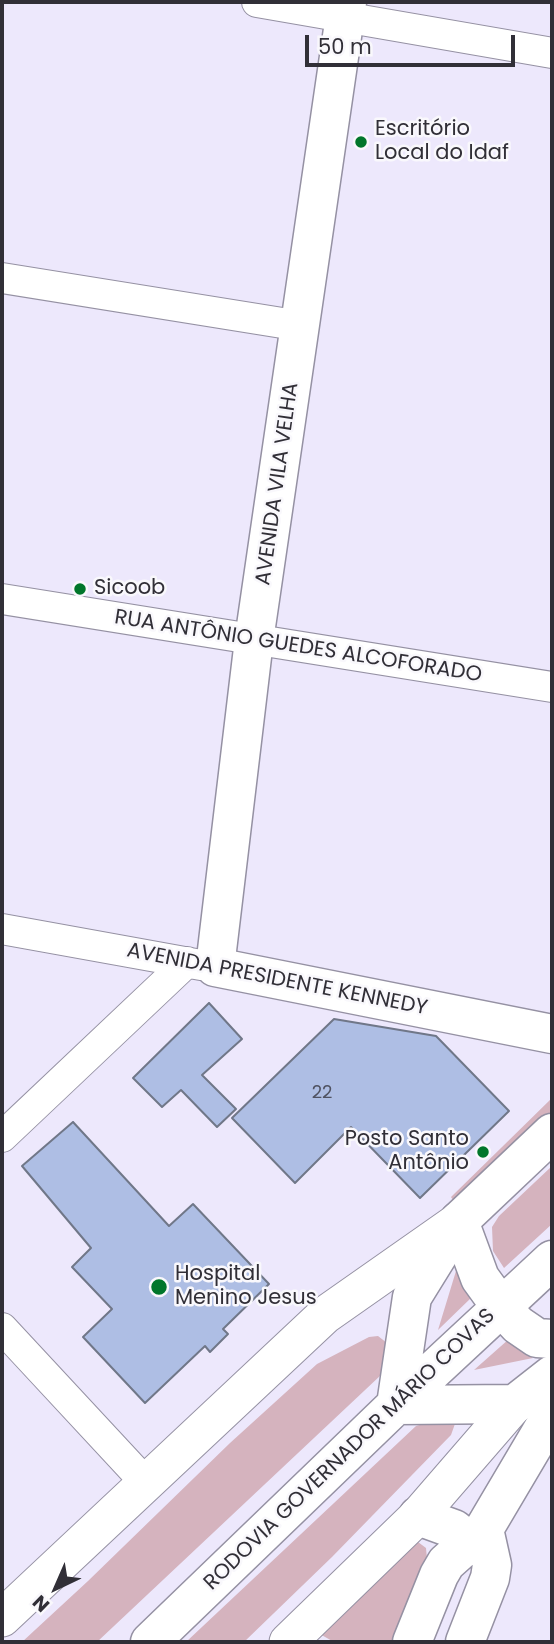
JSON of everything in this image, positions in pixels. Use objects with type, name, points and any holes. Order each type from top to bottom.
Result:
[{"type":"main road","name":"AVENIDA VILA VELHA","points":[[201,965],[254,640],[346,8]]},
{"type":"main road","name":"AVENIDA PRESIDENTE KENNEDY","points":[[201,965],[552,1034]]},
{"type":"main road","points":[[552,1133],[459,1221],[412,1297],[396,1405],[534,1403],[552,1375]]},
{"type":"main road","points":[[459,1221],[480,1278],[500,1307],[537,1338],[552,1339]]},
{"type":"main road","name":"RODOVIA GOVERNADOR MÁRIO COVAS","points":[[150,1642],[396,1405],[552,1260]]},
{"type":"main road","points":[[412,1642],[446,1563],[477,1535],[552,1413]]},
{"type":"main road","points":[[418,1516],[477,1535],[492,1565],[465,1642]]},
{"type":"street","points":[[257,2],[346,8],[552,52]]},
{"type":"street","points":[[2,278],[301,327]]},
{"type":"street","name":"RUA ANTÔNIO GUEDES ALCOFORADO","points":[[2,599],[552,687]]},
{"type":"street","name":"AVENIDA PRESIDENTE KENNEDY","points":[[2,929],[201,965]]},
{"type":"street","points":[[2,1137],[201,965]]},
{"type":"street","points":[[2,1618],[325,1315],[459,1221]]},
{"type":"street","points":[[2,1328],[146,1483]]},
{"type":"street","points":[[288,1642],[534,1403]]},
{"type":"shaded area","points":[[552,1098],[552,1117],[455,1203],[451,1197]]},
{"type":"shaded area","points":[[552,1166],[552,1224],[504,1268],[493,1251],[492,1227],[499,1216]]},
{"type":"shaded area","points":[[456,1271],[472,1297],[438,1330]]},
{"type":"shaded area","points":[[378,1336],[387,1343],[388,1362],[381,1375],[97,1642],[22,1642],[230,1443],[317,1364],[369,1337]]},
{"type":"shaded area","points":[[509,1339],[533,1358],[474,1370]]},
{"type":"shaded area","points":[[451,1415],[456,1421],[451,1435],[332,1557],[244,1642],[186,1642],[416,1426]]},
{"type":"shaded area","points":[[418,1542],[426,1548],[427,1559],[392,1642],[334,1642],[318,1633]]},
{"type":"building","points":[[209,1003],[242,1039],[202,1075],[236,1109],[217,1127],[181,1090],[162,1107],[133,1078]]},
{"type":"building","points":[[334,1019],[436,1036],[509,1111],[420,1198],[351,1127],[295,1183],[232,1118]]},
{"type":"building","name":"Hospital Menino Jesus","points":[[73,1122],[169,1226],[193,1204],[269,1284],[223,1329],[228,1334],[210,1352],[205,1346],[145,1403],[83,1337],[112,1309],[72,1267],[91,1248],[22,1166]]},
{"type":"place","name":"Escritório Local do Idaf","points":[[361,142]]},
{"type":"place","name":"Sicoob","points":[[80,589]]},
{"type":"place","name":"Posto Santo Antônio","points":[[483,1152]]},
{"type":"place","name":"Hospital Menino Jesus","points":[[159,1287]]}]
